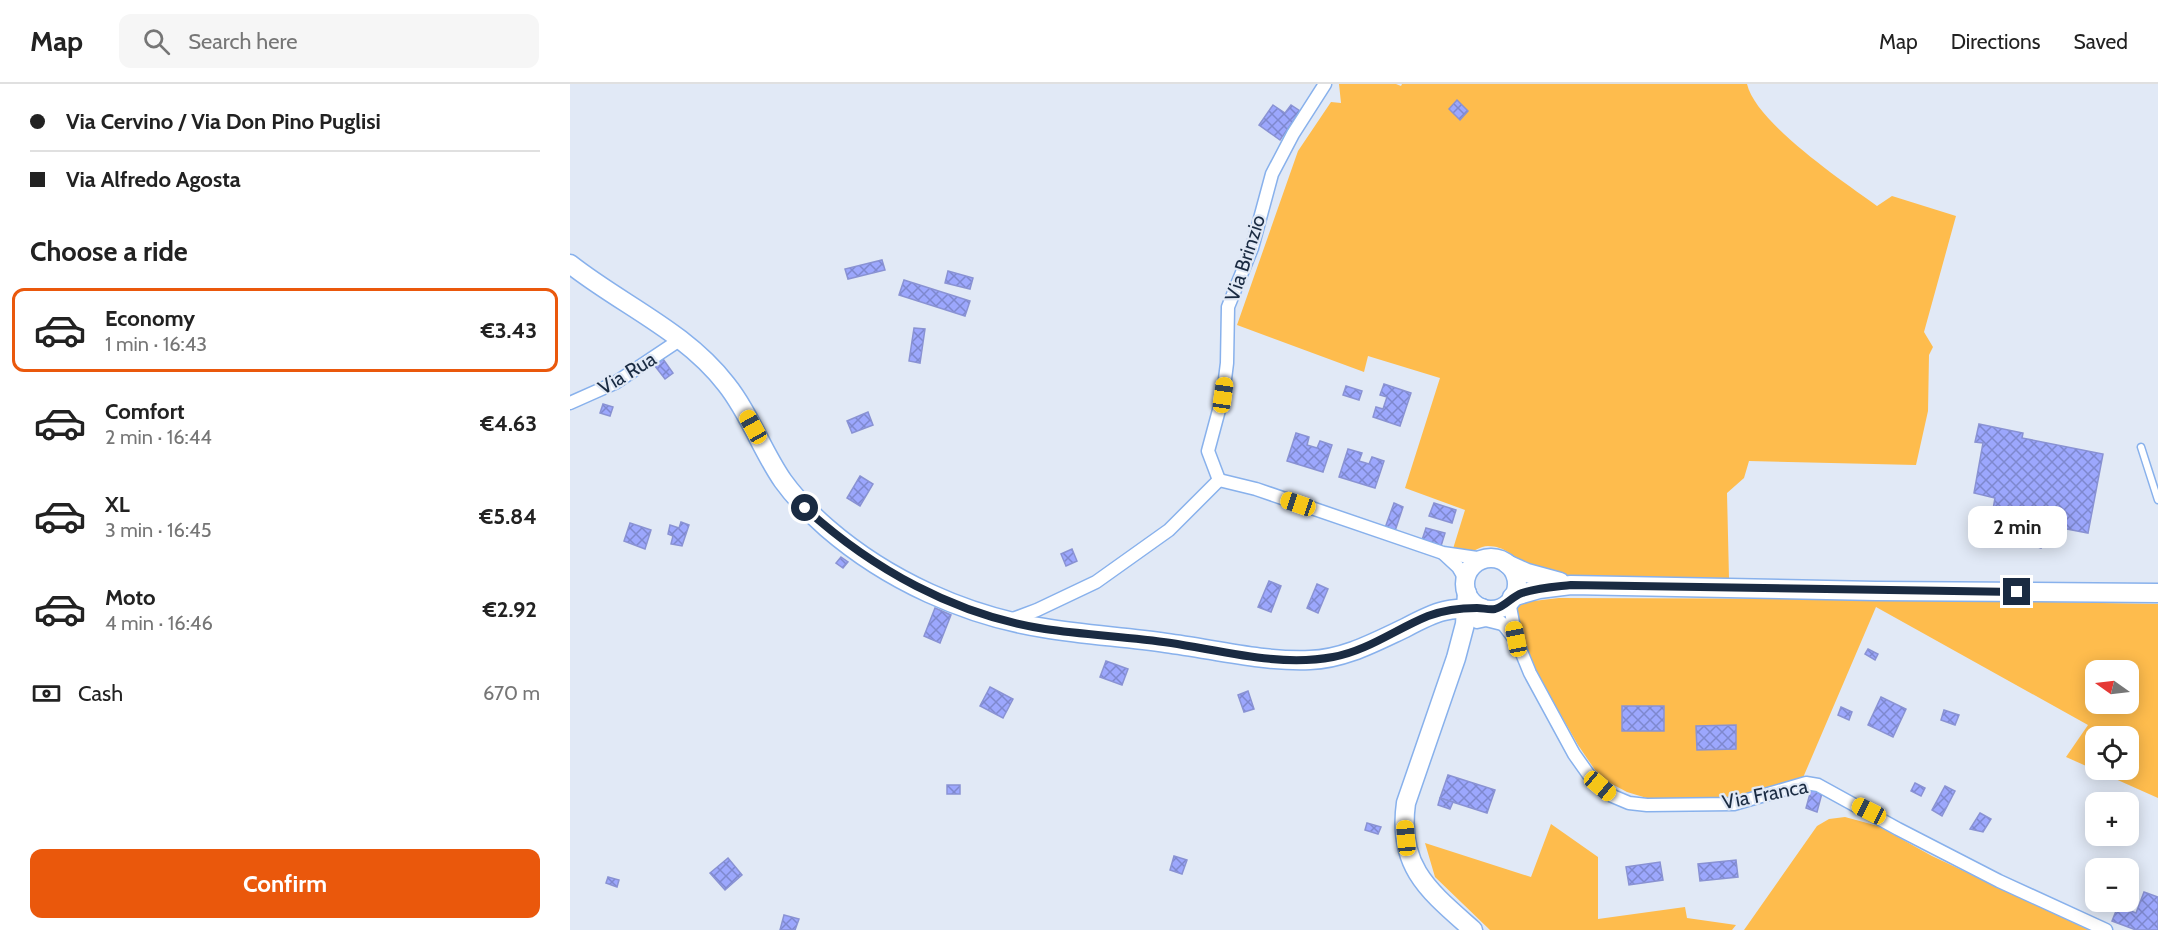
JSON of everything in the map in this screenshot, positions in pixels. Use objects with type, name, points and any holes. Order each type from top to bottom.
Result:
[{"type":"street","name":"Via Brinzio","points":[[1219,480],[1208,451],[1223,395],[1227,363],[1228,308],[1252,248],[1272,174],[1293,134],[1325,84]]},
{"type":"street","points":[[570,264],[596,285],[681,339],[726,384],[743,409],[782,480],[805,508],[829,530],[864,556],[906,582],[964,607],[1006,621],[1287,661],[1314,660],[1359,650],[1443,611],[1485,604],[1539,589],[1571,585],[2158,593]]},
{"type":"street","name":"Via Rua","points":[[570,403],[615,383],[681,339]]},
{"type":"street","points":[[1006,621],[1037,610],[1096,582],[1169,530],[1219,480],[1256,489],[1443,553],[1499,559],[1533,575],[1571,585]]},
{"type":"street","points":[[1443,553],[1458,567],[1485,604],[1516,639]]},
{"type":"street","points":[[1484,559],[1472,566],[1485,604],[1516,639]]},
{"type":"street","points":[[1473,930],[1433,895],[1419,877],[1410,859],[1404,819],[1406,803],[1456,658],[1485,604],[1516,582],[1511,568],[1506,563]]},
{"type":"street","points":[[1426,617],[1451,598],[1485,604]]},
{"type":"street","name":"Via Franca","points":[[1516,639],[1530,673],[1574,754],[1591,778],[1610,795],[1629,803],[1647,805],[1734,804],[1806,783],[1818,785],[1999,881],[2106,930]]},
{"type":"lane","points":[[2141,447],[2158,500]]},
{"type":"shaded area","points":[[1339,84],[1396,84],[1401,86],[1402,84],[1747,84],[1766,116],[1783,133],[1803,151],[1877,206],[1892,196],[1956,216],[1924,332],[1933,347],[1929,355],[1928,411],[1916,465],[1749,461],[1744,478],[1727,493],[1729,578],[1540,576],[1510,553],[1496,547],[1485,546],[1464,554],[1452,552],[1465,510],[1405,488],[1440,378],[1368,356],[1364,372],[1237,325],[1298,151],[1331,102],[1341,103]]},
{"type":"shaded area","points":[[1559,598],[1876,599],[2158,604],[2158,798],[2118,780],[2139,780],[2139,726],[2087,726],[1876,607],[1802,780],[1738,797],[1650,799],[1627,792],[1610,783],[1595,770],[1578,745],[1518,640],[1516,608],[1525,602]]},
{"type":"shaded area","points":[[2085,729],[2085,765],[2066,757]]},
{"type":"shaded area","points":[[1845,817],[1878,826],[1932,856],[2089,930],[1744,930],[1817,826],[1829,819]]},
{"type":"shaded area","points":[[1551,824],[1598,857],[1598,919],[1685,907],[1687,918],[1736,925],[1732,930],[1490,930],[1435,877],[1425,843],[1531,877]]},
{"type":"building","points":[[1457,100],[1468,111],[1460,120],[1449,109]]},
{"type":"building","points":[[1273,105],[1285,113],[1291,105],[1300,111],[1280,140],[1259,125]]},
{"type":"building","points":[[882,260],[885,270],[848,279],[845,269]]},
{"type":"building","points":[[948,271],[973,278],[970,289],[945,283]]},
{"type":"building","points":[[904,280],[970,301],[965,316],[899,295]]},
{"type":"building","points":[[914,328],[925,329],[920,363],[909,361]]},
{"type":"building","points":[[663,359],[673,373],[665,379],[655,366]]},
{"type":"building","points":[[1384,384],[1411,393],[1400,426],[1373,417],[1376,407],[1383,409],[1387,397],[1380,395]]},
{"type":"building","points":[[1346,386],[1362,391],[1359,400],[1343,395]]},
{"type":"building","points":[[603,404],[613,407],[610,416],[600,413]]},
{"type":"building","points":[[868,412],[873,425],[852,433],[847,421]]},
{"type":"building","points":[[1979,424],[2023,433],[2022,438],[2103,454],[2088,533],[2046,525],[2041,548],[2028,544],[2013,532],[2015,520],[1992,515],[1995,498],[1974,493],[1983,443],[1975,442]]},
{"type":"building","points":[[1296,433],[1309,437],[1307,445],[1317,448],[1320,441],[1332,445],[1323,472],[1287,461]]},
{"type":"building","points":[[1348,449],[1362,453],[1359,461],[1369,464],[1372,457],[1384,461],[1375,488],[1339,477]]},
{"type":"building","points":[[860,476],[873,484],[860,506],[847,498]]},
{"type":"building","points":[[1394,503],[1403,507],[1395,531],[1385,528]]},
{"type":"building","points":[[1434,503],[1456,510],[1452,523],[1429,516]]},
{"type":"building","points":[[681,522],[689,525],[682,546],[671,544],[673,536],[668,534],[670,525],[679,528]]},
{"type":"building","points":[[630,523],[651,530],[645,549],[624,541]]},
{"type":"building","points":[[1426,528],[1445,533],[1441,546],[1422,540]]},
{"type":"building","points":[[1072,549],[1077,561],[1066,566],[1061,554]]},
{"type":"building","points":[[841,557],[848,562],[843,568],[836,563]]},
{"type":"building","points":[[1269,581],[1281,586],[1271,612],[1258,607]]},
{"type":"building","points":[[1317,584],[1328,589],[1318,613],[1307,608]]},
{"type":"building","points":[[935,608],[951,615],[940,643],[924,636]]},
{"type":"building","points":[[1868,649],[1878,654],[1875,660],[1865,654]]},
{"type":"building","points":[[1106,661],[1128,669],[1122,685],[1100,677]]},
{"type":"building","points":[[990,687],[1013,699],[1003,718],[980,706]]},
{"type":"building","points":[[1248,691],[1254,709],[1244,712],[1238,695]]},
{"type":"building","points":[[1881,697],[1906,709],[1893,737],[1868,725]]},
{"type":"building","points":[[1622,706],[1664,706],[1664,731],[1622,731]]},
{"type":"building","points":[[1841,707],[1852,712],[1849,720],[1838,715]]},
{"type":"building","points":[[1944,710],[1959,715],[1955,725],[1941,720]]},
{"type":"building","points":[[1736,725],[1736,749],[1697,750],[1696,726]]},
{"type":"building","points":[[1448,775],[1495,790],[1487,813],[1440,798]]},
{"type":"building","points":[[1915,783],[1925,788],[1921,796],[1911,791]]},
{"type":"building","points":[[947,785],[960,785],[960,794],[947,794]]},
{"type":"building","points":[[1945,786],[1955,791],[1942,816],[1932,810]]},
{"type":"building","points":[[1811,790],[1822,793],[1817,812],[1806,808]]},
{"type":"building","points":[[1440,798],[1453,802],[1450,809],[1438,805]]},
{"type":"building","points":[[1980,813],[1991,819],[1983,832],[1970,829]]},
{"type":"building","points":[[1367,823],[1381,827],[1378,834],[1365,830]]},
{"type":"building","points":[[1174,856],[1187,860],[1182,874],[1170,870]]},
{"type":"building","points":[[728,858],[742,875],[725,890],[710,873]]},
{"type":"building","points":[[1736,860],[1738,877],[1700,881],[1698,864]]},
{"type":"building","points":[[1660,862],[1663,880],[1629,885],[1626,867]]},
{"type":"building","points":[[608,877],[619,880],[617,887],[606,883]]},
{"type":"building","points":[[2144,892],[2158,897],[2158,930],[2136,930],[2112,921],[2116,912],[2136,913],[2139,912]]},
{"type":"building","points":[[784,915],[799,919],[795,930],[780,930]]},
{"type":"route","points":[[805,508],[829,530],[864,556],[906,582],[964,607],[1006,621],[1287,661],[1336,657],[1359,650],[1443,611],[1498,608],[1504,606],[1512,597],[1523,593],[1571,585],[2017,592]]}]
